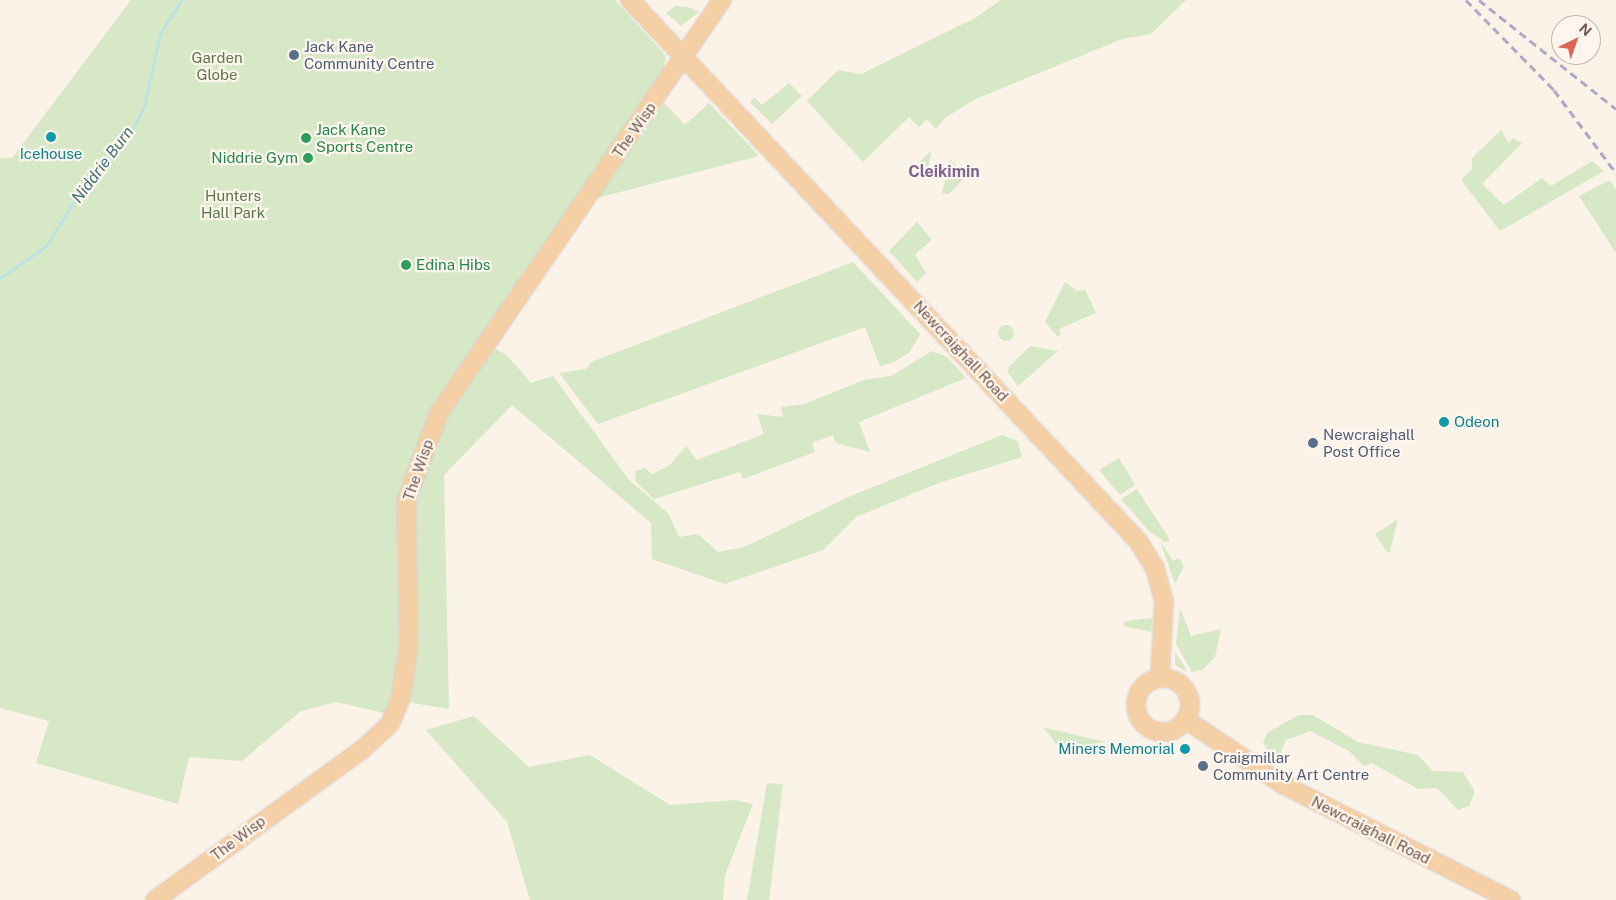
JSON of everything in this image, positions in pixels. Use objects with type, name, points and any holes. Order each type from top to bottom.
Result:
[{"type":"main road","name":"Newcraighall Road","points":[[630,0],[1138,541],[1155,568],[1164,601],[1160,678]]},
{"type":"main road","name":"The Wisp","points":[[155,900],[363,749],[390,724],[400,701],[409,644],[406,501],[436,419],[463,371],[685,58],[722,0]]},
{"type":"main road","points":[[1160,678],[1177,682],[1185,689],[1190,701],[1186,719],[1175,728],[1160,731],[1139,716],[1139,692],[1160,678]]},
{"type":"main road","name":"Newcraighall Road","points":[[1186,719],[1282,784],[1511,900]]},
{"type":"green space","name":"Hunters Hall Park","points":[[131,0],[615,0],[666,56],[663,75],[478,342],[506,354],[531,383],[553,376],[629,480],[668,513],[679,537],[698,534],[718,552],[744,547],[853,495],[1002,435],[1018,441],[1022,457],[939,483],[856,517],[823,550],[725,584],[652,559],[651,523],[512,405],[444,475],[449,709],[400,701],[384,713],[336,702],[301,711],[242,761],[189,757],[178,804],[36,763],[49,721],[0,708],[0,158],[12,158]]},
{"type":"green space","points":[[1001,0],[1186,0],[1151,34],[1122,39],[976,99],[946,117],[936,129],[927,119],[919,127],[909,117],[863,162],[807,101],[838,70],[861,74],[975,18]]},
{"type":"green space","points":[[675,6],[688,7],[699,12],[681,26],[666,13]]},
{"type":"green space","points":[[789,83],[802,96],[772,124],[750,102],[754,97],[762,105]]},
{"type":"green space","points":[[664,103],[685,125],[709,103],[759,156],[597,198]]},
{"type":"green space","points":[[1501,130],[1509,143],[1513,138],[1522,143],[1482,184],[1504,205],[1542,178],[1551,186],[1592,161],[1604,171],[1500,231],[1461,180],[1472,169],[1472,158]]},
{"type":"green space","points":[[931,151],[927,176],[917,164]]},
{"type":"green space","points":[[950,159],[967,176],[949,194],[942,193]]},
{"type":"green space","points":[[1610,180],[1616,190],[1616,253],[1579,196]]},
{"type":"green space","points":[[917,222],[932,240],[915,254],[926,273],[917,282],[889,251]]},
{"type":"green space","points":[[853,262],[920,334],[909,353],[892,363],[880,366],[865,327],[598,424],[559,373],[586,369],[591,362]]},
{"type":"green space","points":[[1065,282],[1077,291],[1085,290],[1096,313],[1059,329],[1061,335],[1057,336],[1045,322]]},
{"type":"green space","points":[[1006,325],[1012,327],[1014,333],[1012,339],[1006,341],[1000,339],[998,333],[1000,327]]},
{"type":"green space","points":[[1030,346],[1058,351],[1018,386],[1008,373],[1009,367]]},
{"type":"green space","points":[[932,351],[947,357],[966,378],[859,422],[870,452],[836,443],[833,435],[812,443],[815,452],[743,479],[740,472],[654,499],[636,482],[635,471],[645,468],[652,474],[669,466],[686,446],[697,460],[764,434],[757,414],[783,417],[781,407],[804,404],[864,380],[891,376]]},
{"type":"green space","points":[[1119,458],[1135,485],[1120,495],[1099,470]]},
{"type":"green space","points":[[1137,489],[1170,540],[1165,542],[1149,531],[1121,499]]},
{"type":"green space","points":[[1398,519],[1390,552],[1387,552],[1375,534]]},
{"type":"green space","points":[[1160,541],[1173,561],[1179,558],[1184,566],[1175,584]]},
{"type":"green space","points":[[1180,608],[1191,636],[1221,629],[1215,657],[1202,670],[1192,672],[1176,644]]},
{"type":"green space","points":[[1153,618],[1151,632],[1123,626],[1125,621]]},
{"type":"green space","points":[[1175,652],[1185,667],[1187,672],[1175,665]]},
{"type":"green space","points":[[1299,715],[1313,715],[1358,742],[1418,755],[1433,771],[1463,772],[1475,792],[1469,806],[1458,810],[1437,788],[1418,789],[1372,763],[1364,766],[1349,751],[1310,731],[1286,740],[1279,757],[1271,756],[1263,742],[1268,732]]},
{"type":"green space","points":[[474,716],[529,767],[590,755],[670,805],[734,800],[753,804],[725,875],[723,900],[530,900],[507,822],[426,730]]},
{"type":"green space","points":[[1044,728],[1105,742],[1070,748],[1056,744]]},
{"type":"green space","points":[[767,783],[783,784],[769,900],[747,900]]},
{"type":"waterway","name":"Niddrie Burn","points":[[0,278],[46,246],[85,184],[129,136],[144,106],[160,34],[181,0]]},
{"type":"railway","points":[[1466,0],[1554,90],[1616,173]]},
{"type":"railway","points":[[1479,0],[1616,109]]},
{"type":"place","name":"Jack Kane Community Centre","points":[[294,55]]},
{"type":"place","name":"Icehouse","points":[[51,137]]},
{"type":"place","name":"Jack Kane Sports Centre","points":[[306,138]]},
{"type":"place","name":"Niddrie Gym","points":[[308,158]]},
{"type":"place","name":"Edina Hibs","points":[[406,265]]},
{"type":"place","name":"Odeon","points":[[1444,422]]},
{"type":"place","name":"Newcraighall Post Office","points":[[1313,443]]},
{"type":"place","name":"Miners Memorial","points":[[1185,749]]},
{"type":"place","name":"Craigmillar Community Art Centre","points":[[1203,766]]},
{"type":"district","name":"Cleikimin","points":[[944,172]]},
{"type":"park label","name":"Garden Globe","points":[[217,66]]}]
